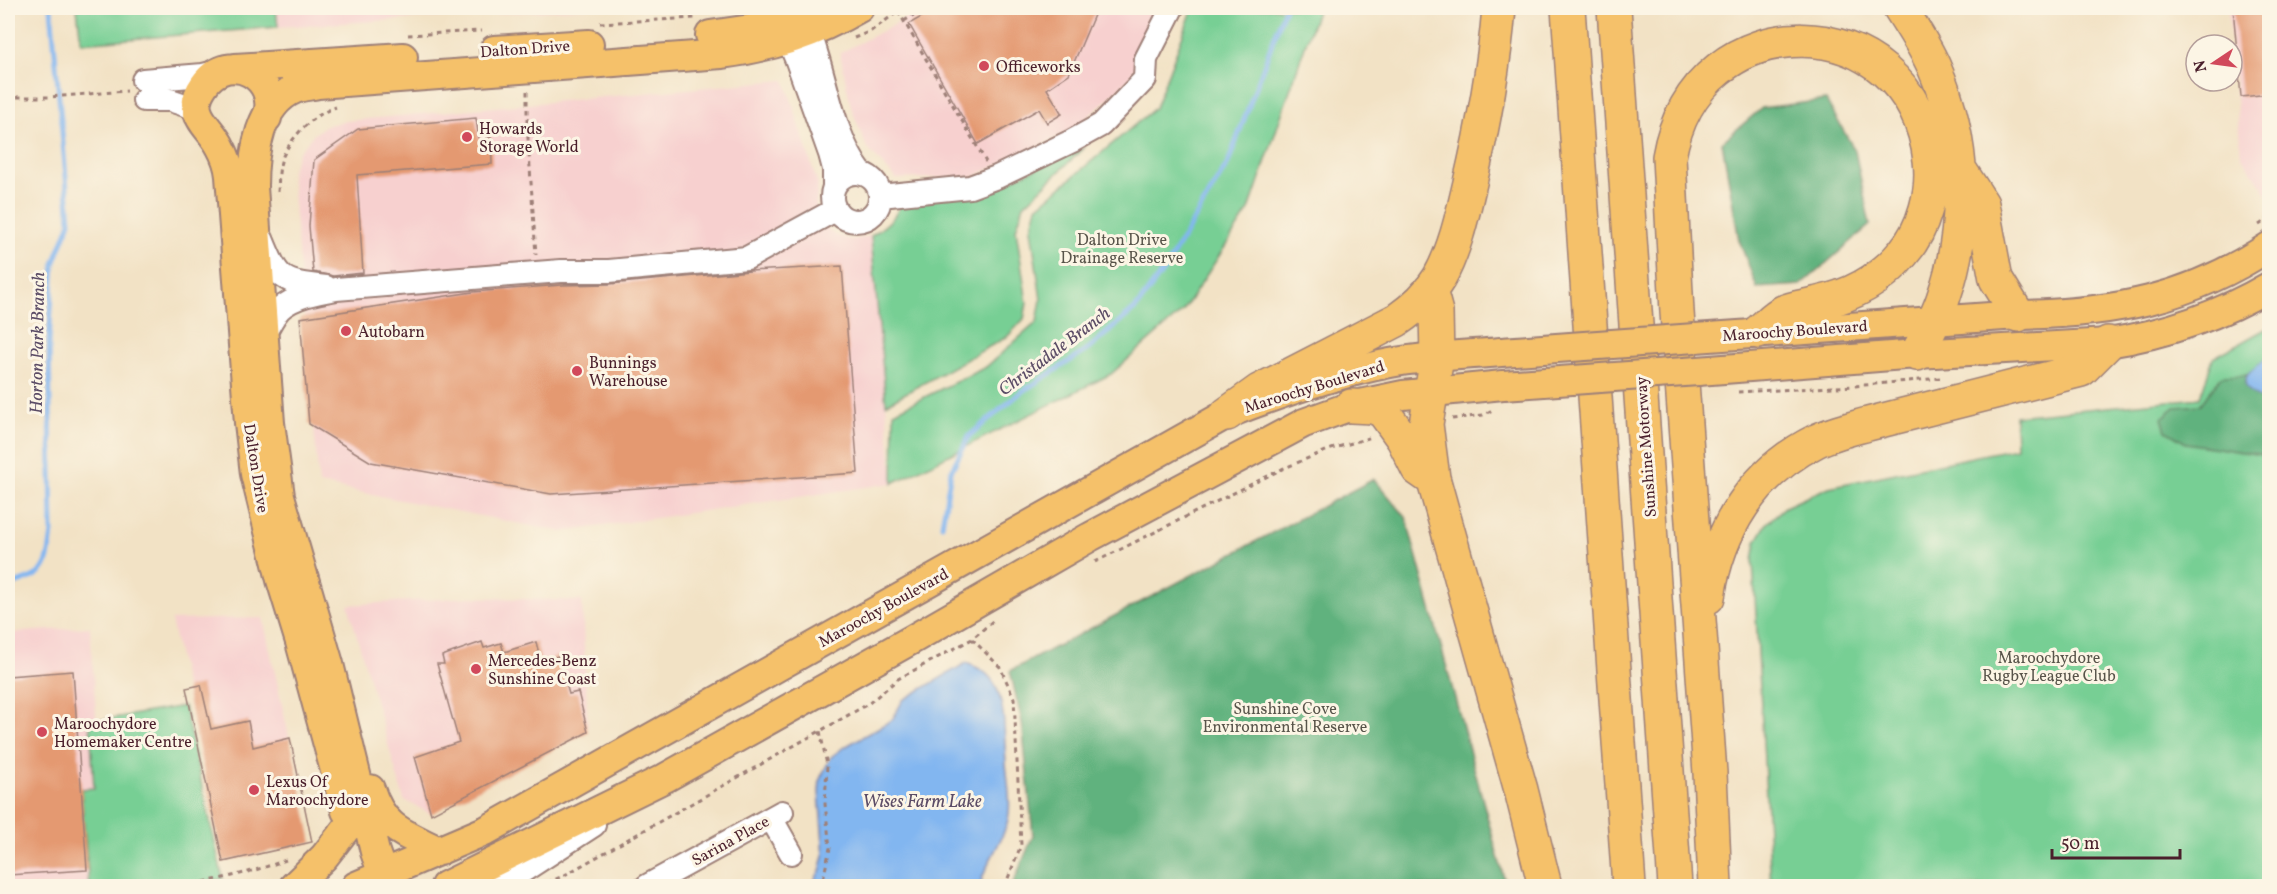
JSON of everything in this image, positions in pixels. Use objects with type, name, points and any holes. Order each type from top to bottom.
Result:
[{"type":"highway","points":[[1227,414],[1269,386],[1397,320],[1412,310],[1440,277],[1462,214],[1473,172],[1492,72],[1499,8]]},
{"type":"highway","points":[[1568,8],[1629,886]]},
{"type":"highway","name":"Sunshine Motorway","points":[[1614,8],[1675,886]]},
{"type":"highway","points":[[1900,8],[1924,46],[1941,84],[1954,129],[1960,170],[1958,239],[1947,287],[1934,321],[1917,354]]},
{"type":"highway","points":[[1715,886],[1710,773],[1669,190],[1671,142],[1693,95],[1716,69],[1729,60],[1751,49],[1775,42],[1792,40],[1828,43],[1845,48],[1875,63],[1901,87],[1911,100],[1920,117],[1929,151],[1931,179],[1926,206],[1918,229],[1905,252],[1876,279],[1839,298],[1783,312],[1758,332]]},
{"type":"highway","points":[[1960,170],[1982,204],[1996,279],[2018,315]]},
{"type":"highway","points":[[1430,290],[1436,312],[1437,357],[1430,391],[1412,427],[1418,470],[1432,478],[1521,790],[1545,886]]},
{"type":"highway","points":[[1701,650],[1710,581],[1722,541],[1741,506],[1768,473],[1783,460],[1817,440],[1836,433],[2081,369],[2108,343]]},
{"type":"highway","points":[[1351,406],[1373,407],[1412,427]]},
{"type":"main road","name":"Dalton Drive","points":[[370,884],[375,852],[329,664],[280,496],[270,423],[253,187],[259,135],[273,107],[284,96],[296,89],[318,84],[722,54],[761,48],[811,25],[859,8]]},
{"type":"main road","name":"Dalton Drive","points":[[227,70],[666,39],[811,25]]},
{"type":"main road","name":"Dalton Drive","points":[[227,70],[253,74],[265,87],[270,104],[267,118]]},
{"type":"main road","points":[[197,109],[197,100],[202,88],[210,78],[227,70]]},
{"type":"main road","name":"Dalton Drive","points":[[197,109],[203,124],[220,146],[230,176],[249,423],[260,501],[349,825],[370,884]]},
{"type":"main road","name":"Maroochy Boulevard","points":[[370,884],[487,830],[1227,414],[1272,396],[1392,362],[1437,357],[1758,332],[2100,311],[2156,299],[2217,277],[2270,246]]},
{"type":"main road","name":"Maroochy Boulevard","points":[[445,886],[665,778],[913,639],[1099,531],[1304,423],[1351,406],[1430,391],[1502,395],[1698,371],[1917,354],[2108,343],[2184,326],[2225,309],[2270,286]]},
{"type":"main road","points":[[329,664],[352,725],[376,808],[392,826],[439,851]]},
{"type":"main road","points":[[290,873],[324,857],[349,825]]},
{"type":"street","points":[[811,25],[834,169],[831,198],[835,210],[843,217],[849,220],[864,220],[876,210],[887,195],[970,187],[1032,161],[1101,125],[1146,79],[1146,59],[1172,8]]},
{"type":"street","points":[[811,25],[829,95],[853,162],[862,174],[887,195]]},
{"type":"street","points":[[139,90],[227,70]]},
{"type":"street","points":[[139,90],[197,109]]},
{"type":"street","points":[[834,186],[843,176],[851,173],[862,174]]},
{"type":"street","points":[[264,334],[280,309],[297,299],[336,289],[561,271],[609,271],[747,258],[835,210]]},
{"type":"street","points":[[255,220],[274,268],[288,282],[336,289]]},
{"type":"street","points":[[500,886],[665,778]]},
{"type":"street","name":"Sarina Place","points":[[647,886],[777,815],[791,853]]},
{"type":"path","points":[[811,25],[872,31],[903,8]]},
{"type":"path","points":[[904,21],[925,8]]},
{"type":"path","points":[[898,11],[987,163]]},
{"type":"path","points":[[8,97],[49,97],[139,90]]},
{"type":"path","points":[[516,90],[527,90],[527,124],[537,274]]},
{"type":"path","points":[[277,198],[279,169],[284,154],[309,120],[334,107],[342,106]]},
{"type":"path","points":[[1085,567],[1282,469],[1345,444],[1412,427],[1484,415],[1502,395]]},
{"type":"path","points":[[539,886],[563,876],[868,704],[898,679],[972,639],[996,619]]},
{"type":"path","points":[[972,639],[1000,667],[1014,698],[1021,845],[1005,886]]},
{"type":"path","points":[[819,886],[830,848],[825,804],[827,765],[820,732]]},
{"type":"path","points":[[177,886],[256,872],[290,873]]},
{"type":"shaded area","points":[[276,8],[591,8],[278,27]]},
{"type":"shaded area","points":[[918,8],[1166,8],[1129,80],[1073,130],[973,177],[896,179],[867,148],[851,107],[840,53],[901,21]]},
{"type":"shaded area","points":[[2228,8],[2269,8],[2269,197],[2241,155],[2236,93],[2244,93],[2244,33],[2230,33]]},
{"type":"shaded area","points":[[785,80],[818,185],[816,205],[822,222],[833,234],[851,240],[871,236],[893,483],[562,532],[319,484],[291,172],[298,153],[313,135],[325,126],[346,121]]},
{"type":"shaded area","name":"Mercedes-Benz Sunshine Coast","points":[[470,597],[582,601],[588,732],[431,814],[404,800],[348,605]]},
{"type":"shaded area","name":"Lexus Of Maroochydore","points":[[263,618],[312,842],[223,862],[171,620]]},
{"type":"shaded area","name":"Maroochydore Homemaker Centre","points":[[90,627],[108,886],[8,886],[8,633]]},
{"type":"green space","points":[[77,8],[276,8],[278,27],[81,43]]},
{"type":"green space","name":"Dalton Drive Drainage Reserve","points":[[1193,8],[1318,8],[1249,210],[1183,311],[1111,374],[893,483],[894,412],[986,367],[1037,322],[1041,300],[1031,229],[1037,207],[1155,108]]},
{"type":"green space","points":[[1826,100],[1855,151],[1870,225],[1801,285],[1757,288],[1739,240],[1722,142],[1762,108]]},
{"type":"green space","points":[[1085,147],[1024,205],[1016,229],[1027,303],[1024,319],[1007,337],[886,404],[871,236],[894,216],[901,199],[980,193]]},
{"type":"green space","name":"Maroochydore Rugby League Club","points":[[2269,327],[2269,886],[1771,886],[1753,561],[1756,542],[1767,523],[1785,507],[1829,487],[2016,448],[2015,416],[2200,398],[2213,358]]},
{"type":"green space","points":[[2247,375],[2245,382],[2269,402],[2269,456],[2186,443],[2166,431],[2162,418],[2175,407],[2200,405],[2222,376]]},
{"type":"green space","name":"Sunshine Cove Environmental Reserve","points":[[1374,479],[1406,517],[1506,886],[1012,886],[1033,836],[1022,722],[1010,671]]},
{"type":"green space","points":[[184,706],[223,879],[168,886],[89,886],[81,789],[94,788],[90,722]]},
{"type":"water","points":[[2269,356],[2269,402],[2251,393],[2245,381],[2251,371]]},
{"type":"water","name":"Wises Farm Lake","points":[[966,663],[980,669],[988,676],[995,684],[1000,698],[1009,794],[1007,822],[980,886],[811,886],[820,871],[824,856],[819,792],[820,779],[831,757],[892,720],[903,700]]},
{"type":"building","name":"Officeworks","points":[[937,8],[1097,8],[1069,74],[1047,89],[1062,114],[1047,123],[1039,109],[978,144],[909,24]]},
{"type":"building","points":[[2233,8],[2270,8],[2270,94],[2241,97],[2241,93],[2244,93],[2244,33],[2235,33]]},
{"type":"building","points":[[476,118],[479,140],[491,137],[492,164],[357,175],[363,273],[333,276],[313,272],[309,226],[314,160],[358,129]]},
{"type":"building","name":"Bunnings Warehouse","points":[[842,266],[858,473],[551,494],[371,462],[309,424],[300,318],[473,292]]},
{"type":"building","name":"Mercedes-Benz Sunshine Coast","points":[[482,642],[484,648],[501,643],[504,652],[536,642],[541,662],[558,656],[569,694],[578,692],[588,732],[431,814],[415,757],[459,742],[437,664],[444,664],[442,656]]},
{"type":"building","name":"Maroochydore Homemaker Centre","points":[[73,671],[87,870],[8,875],[8,676]]},
{"type":"building","name":"Lexus Of Maroochydore","points":[[201,685],[211,729],[248,721],[253,747],[290,738],[312,842],[223,862],[186,688]]},
{"type":"waterway","name":"Horton Park Branch","points":[[8,586],[30,578],[42,570],[46,564],[52,532],[49,340],[54,264],[70,222],[51,8]]},
{"type":"waterway","name":"Christadale Branch","points":[[942,525],[951,471],[969,436],[1020,393],[1087,350],[1136,308],[1165,268],[1228,163],[1285,8]]},
{"type":"place","name":"Officeworks","points":[[984,66]]},
{"type":"place","name":"Howards Storage World","points":[[467,137]]},
{"type":"place","name":"Autobarn","points":[[346,331]]},
{"type":"place","name":"Bunnings Warehouse","points":[[577,371]]},
{"type":"place","name":"Mercedes-Benz Sunshine Coast","points":[[476,669]]},
{"type":"place","name":"Maroochydore Homemaker Centre","points":[[42,732]]},
{"type":"place","name":"Lexus Of Maroochydore","points":[[254,790]]}]
